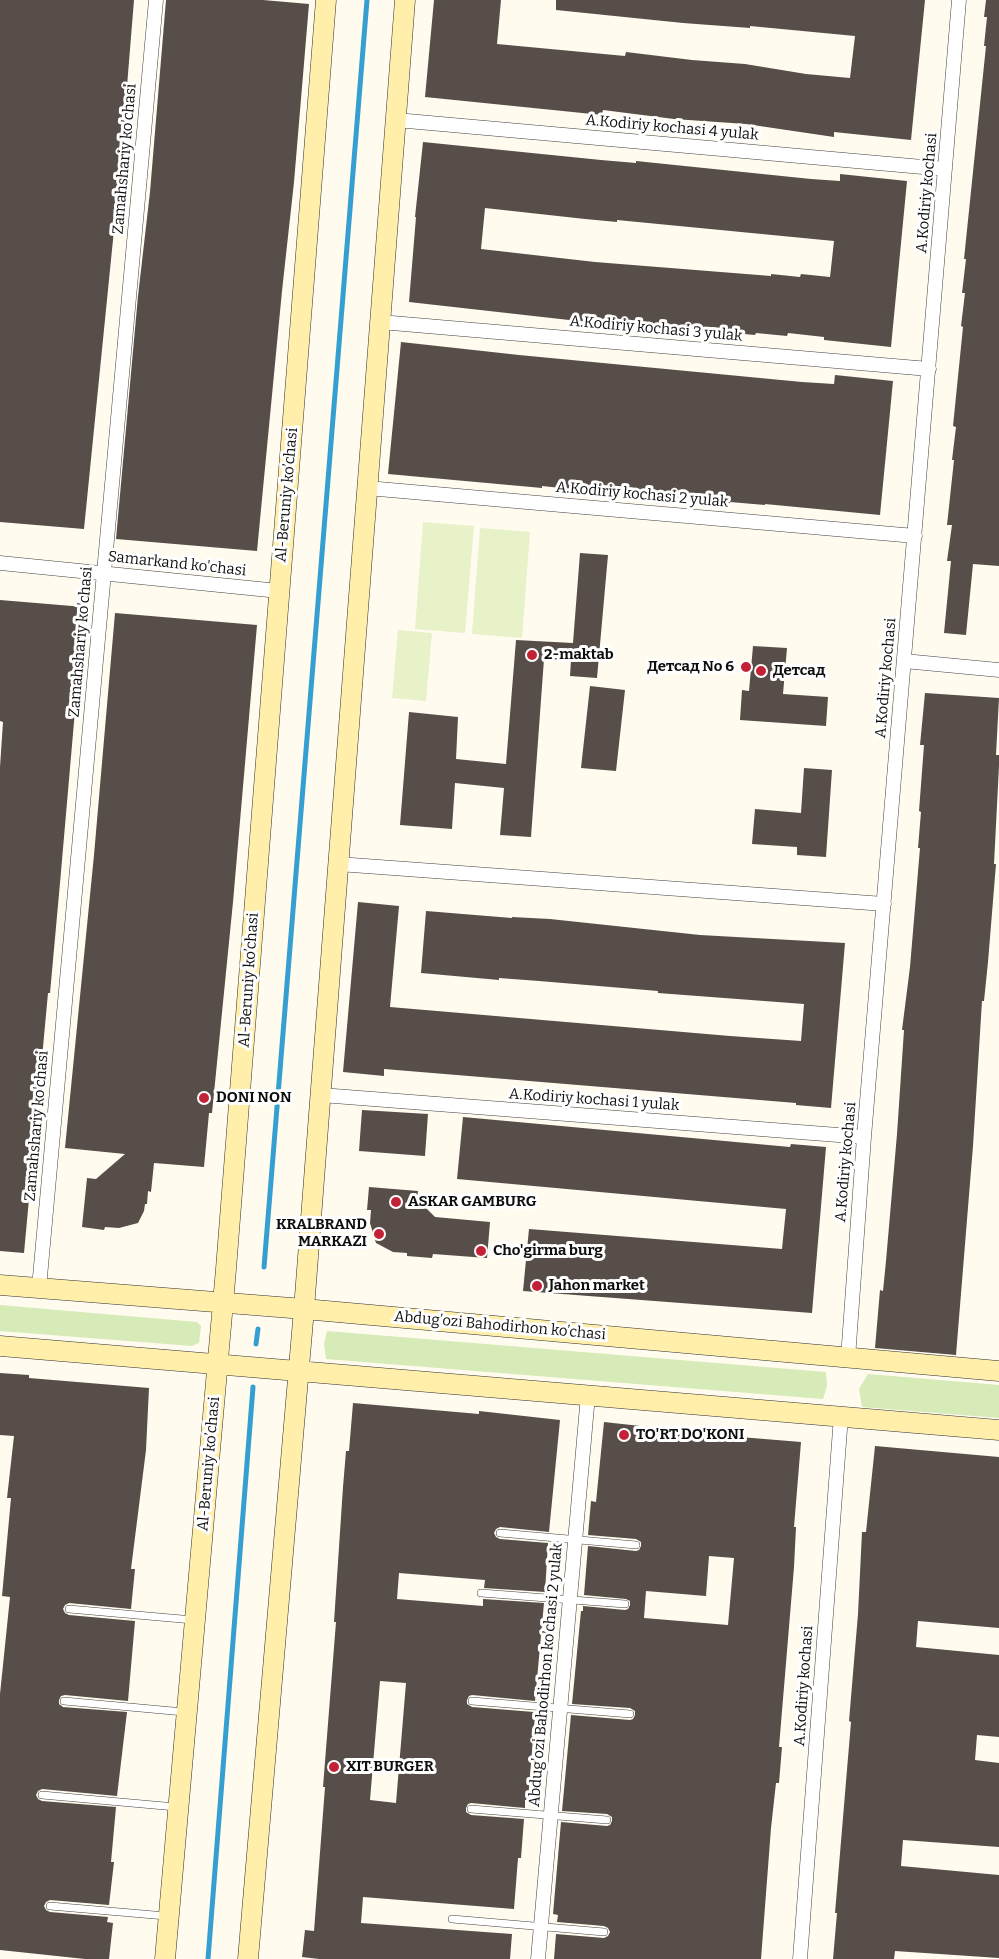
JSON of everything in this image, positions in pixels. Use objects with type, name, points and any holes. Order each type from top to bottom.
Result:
[{"type":"main road","name":"Al-Beruniy ko’chasi","points":[[165,1959],[218,1364],[326,0]]},
{"type":"main road","points":[[248,1959],[304,1309],[405,0]]},
{"type":"main road","name":"Abdug’ozi Bahodirhon ko’chasi","points":[[0,1284],[999,1371]]},
{"type":"main road","points":[[0,1346],[999,1430]]},
{"type":"street","name":"Zamahshariy ko'chasi","points":[[39,1288],[156,0]]},
{"type":"street","name":"A.Kodiriy kochasi","points":[[848,1358],[864,1137],[959,0]]},
{"type":"street","name":"A.Kodiriy kochasi 4 yulak","points":[[396,120],[945,169]]},
{"type":"street","name":"A.Kodiriy kochasi 3 yulak","points":[[381,322],[929,369]]},
{"type":"street","name":"A.Kodiriy kochasi 2 yulak","points":[[367,488],[915,536]]},
{"type":"street","name":"Samarkand ko'chasi","points":[[0,563],[279,591]]},
{"type":"street","points":[[904,661],[999,670]]},
{"type":"street","points":[[338,864],[884,904]]},
{"type":"street","name":"A.Kodiriy kochasi 1 yulak","points":[[321,1095],[864,1137]]},
{"type":"street","name":"Abdug’ozi Bahodirhon ko’chasi 2 yulak","points":[[538,1959],[588,1395]]},
{"type":"street","name":"A.Kodiriy kochasi","points":[[800,1959],[841,1416]]},
{"type":"lane","points":[[500,1533],[636,1545]]},
{"type":"lane","points":[[482,1593],[625,1604]]},
{"type":"lane","points":[[69,1609],[195,1620]]},
{"type":"lane","points":[[64,1701],[187,1713]]},
{"type":"lane","points":[[472,1701],[630,1714]]},
{"type":"lane","points":[[42,1795],[178,1808]]},
{"type":"lane","points":[[471,1809],[606,1820]]},
{"type":"lane","points":[[50,1906],[169,1916]]},
{"type":"lane","points":[[452,1919],[604,1932]]},
{"type":"green space","points":[[423,522],[474,526],[465,633],[415,629]]},
{"type":"green space","points":[[480,528],[530,532],[522,638],[472,634]]},
{"type":"green space","points":[[398,630],[432,633],[426,701],[392,698]]},
{"type":"green space","points":[[0,1305],[197,1322],[201,1326],[199,1343],[192,1346],[0,1331]]},
{"type":"green space","points":[[327,1331],[826,1372],[827,1386],[823,1399],[326,1359],[324,1344]]},
{"type":"green space","points":[[868,1374],[999,1385],[999,1418],[862,1407],[859,1389]]},
{"type":"building","points":[[0,0],[134,0],[121,160],[84,529],[0,522]]},
{"type":"building","points":[[166,0],[263,0],[309,4],[294,182],[257,551],[116,539],[138,296],[150,192]]},
{"type":"building","points":[[434,0],[501,0],[497,44],[625,56],[626,52],[745,64],[806,74],[850,78],[855,36],[750,26],[750,28],[683,23],[556,10],[556,0],[925,0],[911,140],[834,132],[834,137],[746,124],[674,119],[603,110],[602,115],[425,97]]},
{"type":"building","points":[[986,0],[999,0],[999,566],[973,564],[966,635],[944,633],[951,561],[947,561],[952,525],[947,525],[956,427],[953,426],[963,327],[961,326],[965,293],[962,293],[966,259],[964,259],[986,46],[984,46],[987,17],[984,17]]},
{"type":"building","points":[[423,142],[811,179],[840,181],[840,174],[907,181],[891,347],[824,340],[824,337],[788,333],[787,336],[756,333],[755,335],[578,321],[409,302]],"holes":[[[485,208],[834,241],[830,277],[801,274],[800,277],[771,274],[771,276],[595,262],[481,249]]]},
{"type":"building","points":[[401,342],[802,382],[834,384],[835,375],[893,381],[880,515],[388,474]]},
{"type":"building","points":[[580,553],[608,555],[597,678],[570,676],[571,660],[544,659],[531,837],[500,835],[504,788],[455,783],[452,829],[400,825],[409,712],[458,717],[456,759],[506,764],[516,640],[573,643]]},
{"type":"building","points":[[0,600],[84,607],[50,993],[48,993],[24,1253],[0,1251],[0,767],[3,722],[0,721]]},
{"type":"building","points":[[115,613],[257,625],[233,902],[212,1113],[209,1113],[204,1167],[154,1163],[151,1192],[148,1191],[147,1204],[145,1204],[138,1223],[119,1228],[105,1227],[104,1230],[82,1227],[87,1178],[96,1179],[125,1154],[65,1148]]},
{"type":"building","points":[[753,646],[787,648],[783,694],[828,697],[826,726],[740,720],[742,690],[749,691]]},
{"type":"building","points":[[590,686],[625,690],[616,771],[581,768]]},
{"type":"building","points":[[925,693],[999,698],[996,755],[999,755],[999,766],[994,864],[996,864],[988,962],[984,1001],[982,1001],[956,1355],[875,1348],[880,1290],[883,1291],[886,1261],[897,1134],[904,1030],[902,1030],[920,848],[918,848],[921,812],[919,811],[924,745],[920,745]]},
{"type":"building","points":[[804,768],[832,770],[826,857],[797,855],[797,847],[752,844],[755,809],[801,813]]},
{"type":"building","points":[[358,902],[399,906],[390,1007],[730,1036],[801,1041],[804,1004],[421,973],[426,911],[550,919],[700,935],[845,943],[831,1108],[796,1105],[796,1103],[384,1069],[384,1076],[343,1072]]},
{"type":"building","points":[[362,1110],[428,1114],[425,1156],[359,1151]]},
{"type":"building","points":[[463,1117],[790,1147],[791,1144],[826,1147],[812,1313],[523,1291],[529,1229],[782,1249],[786,1209],[457,1179]]},
{"type":"building","points":[[369,1187],[418,1191],[417,1199],[435,1217],[490,1222],[487,1258],[433,1254],[432,1258],[407,1256],[407,1253],[393,1252],[376,1243],[370,1223],[371,1210],[367,1210]]},
{"type":"building","points":[[0,1373],[29,1375],[29,1378],[149,1388],[146,1450],[131,1569],[135,1569],[131,1609],[69,1603],[63,1609],[69,1615],[135,1621],[128,1701],[65,1695],[59,1700],[59,1704],[63,1707],[127,1712],[117,1796],[42,1789],[36,1795],[42,1801],[116,1807],[111,1862],[114,1862],[109,1905],[50,1900],[44,1906],[50,1912],[108,1917],[107,1922],[113,1923],[109,1959],[85,1959],[0,1950],[0,1694],[10,1597],[2,1596],[11,1498],[7,1498],[14,1436],[0,1435]]},
{"type":"building","points":[[353,1403],[479,1414],[479,1411],[560,1420],[549,1532],[500,1527],[494,1533],[500,1539],[548,1543],[545,1592],[484,1588],[485,1580],[399,1573],[397,1599],[483,1606],[483,1599],[544,1603],[535,1701],[472,1695],[467,1700],[467,1704],[472,1707],[534,1712],[535,1715],[528,1800],[525,1800],[525,1808],[471,1803],[466,1808],[466,1812],[471,1815],[524,1819],[514,1909],[363,1897],[361,1923],[512,1934],[510,1959],[319,1959],[302,1957],[305,1930],[314,1931],[336,1622],[334,1622],[343,1487],[346,1451],[349,1451]],"holes":[[[380,1681],[406,1683],[396,1803],[370,1800]]]},
{"type":"building","points":[[604,1422],[801,1442],[794,1527],[796,1527],[794,1567],[779,1747],[782,1747],[779,1783],[776,1783],[771,1828],[761,1959],[554,1959],[556,1934],[604,1938],[610,1932],[604,1926],[557,1922],[558,1915],[553,1914],[561,1822],[607,1826],[612,1821],[612,1817],[607,1814],[562,1811],[571,1715],[630,1720],[635,1715],[635,1711],[630,1708],[572,1704],[583,1606],[625,1610],[630,1605],[630,1601],[626,1599],[584,1595],[588,1546],[636,1551],[641,1546],[641,1542],[636,1539],[588,1535],[591,1501],[596,1502]],"holes":[[[709,1556],[734,1558],[728,1625],[644,1618],[646,1591],[706,1596]]]},
{"type":"building","points":[[875,1446],[999,1457],[999,1628],[918,1621],[916,1647],[999,1655],[999,1737],[977,1735],[975,1760],[999,1763],[999,1847],[903,1840],[901,1866],[999,1875],[999,1958],[895,1951],[894,1959],[833,1959],[851,1722],[849,1721],[862,1532],[866,1532]]},
{"type":"waterway","points":[[264,1267],[367,0]]},
{"type":"waterway","points":[[256,1344],[258,1329]]},
{"type":"waterway","points":[[208,1959],[253,1387]]},
{"type":"place","name":"2-maktab","points":[[532,655]]},
{"type":"place","name":"Детсад No 6","points":[[746,667]]},
{"type":"place","name":"Детсад","points":[[761,671]]},
{"type":"place","name":"DONI NON","points":[[204,1098]]},
{"type":"place","name":"ASKAR GAMBURG","points":[[396,1202]]},
{"type":"place","name":"KRALBRAND MARKAZI","points":[[379,1234]]},
{"type":"place","name":"Cho'girma burg","points":[[481,1251]]},
{"type":"place","name":"Jahon market","points":[[537,1286]]},
{"type":"place","name":"TO'RT DO'KONI","points":[[624,1435]]},
{"type":"place","name":"XIT BURGER","points":[[334,1767]]}]
